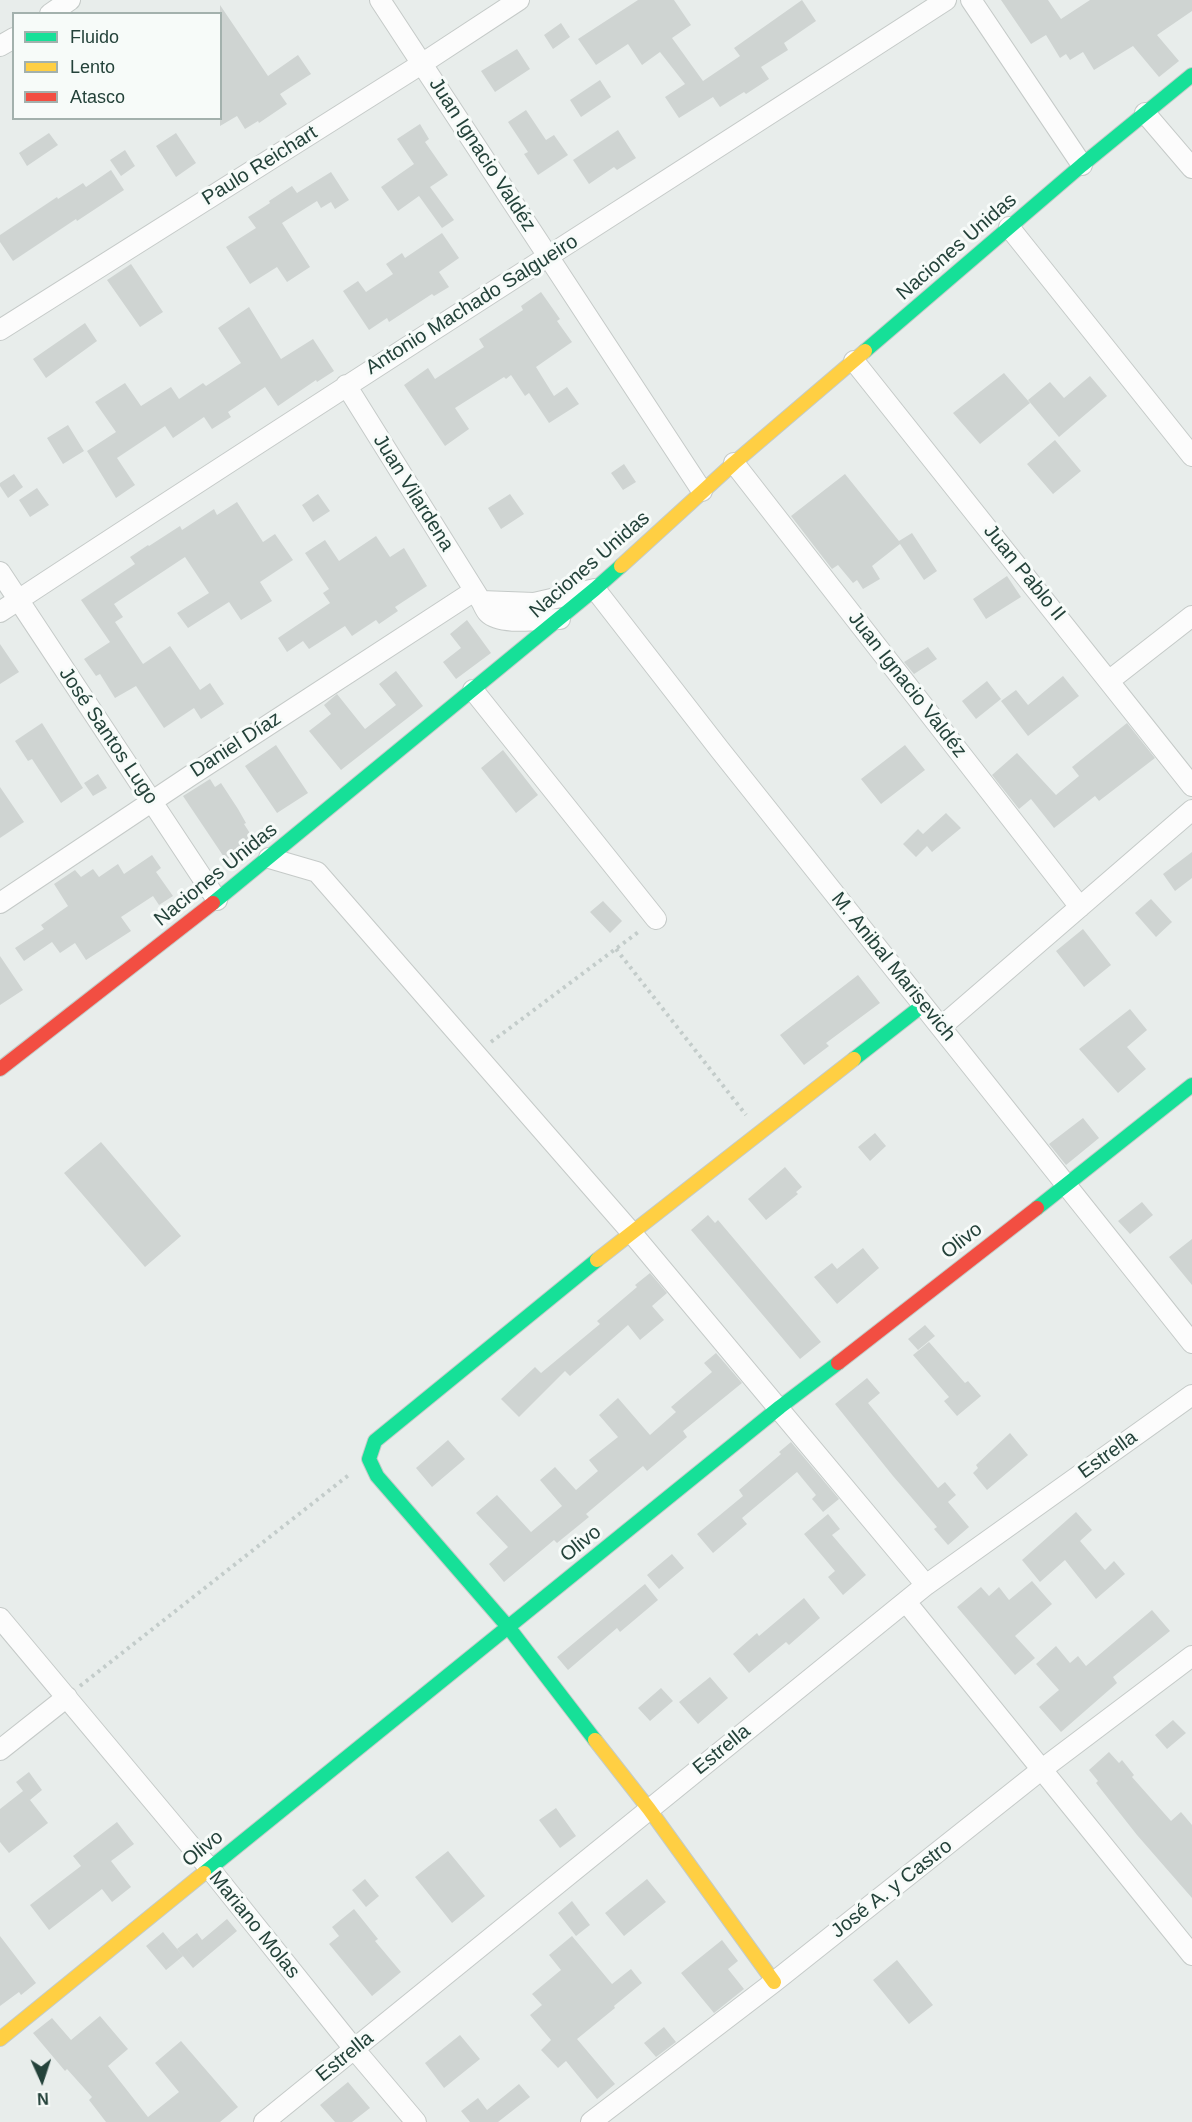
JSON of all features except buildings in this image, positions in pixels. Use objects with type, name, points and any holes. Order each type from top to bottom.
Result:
[{"type":"street","points":[[53,12],[70,0]]},
{"type":"street","name":"Juan Ignacio Valdéz","points":[[380,0],[702,491]]},
{"type":"street","name":"Paulo Reichart","points":[[0,330],[519,0]]},
{"type":"street","name":"Antonio Machado Salgueiro","points":[[0,612],[346,385],[549,257],[946,0]]},
{"type":"street","points":[[971,0],[1082,165]]},
{"type":"street","name":"Naciones Unidas","points":[[0,1070],[217,900],[560,619],[702,491],[1082,165],[1192,75]]},
{"type":"street","points":[[1145,113],[1192,168]]},
{"type":"street","points":[[1009,227],[1192,456]]},
{"type":"street","name":"Juan Pablo II","points":[[854,361],[1110,680],[1192,786]]},
{"type":"street","name":"Juan Vilardena","points":[[346,385],[489,614],[515,621],[560,619]]},
{"type":"street","name":"Juan Ignacio Valdéz","points":[[734,464],[1080,907]]},
{"type":"street","name":"José Santos Lugo","points":[[0,572],[217,900]]},
{"type":"street","points":[[477,596],[534,603],[595,589]]},
{"type":"street","name":"M. Anibal Marisevich","points":[[595,589],[727,760],[1192,1343]]},
{"type":"street","name":"Daniel Díaz","points":[[0,903],[152,801],[477,596]]},
{"type":"street","points":[[1110,680],[1192,616]]},
{"type":"street","points":[[473,690],[656,919]]},
{"type":"street","points":[[941,1027],[1192,810]]},
{"type":"street","points":[[269,858],[318,872],[631,1232],[780,1407],[926,1585]]},
{"type":"street","points":[[774,1982],[649,1809],[509,1628],[377,1476],[369,1459],[375,1441],[631,1232],[923,1005]]},
{"type":"street","name":"Olivo","points":[[0,2039],[780,1407],[1066,1186],[1192,1085]]},
{"type":"street","name":"Estrella","points":[[264,2122],[926,1585],[1192,1395]]},
{"type":"street","points":[[906,1602],[1041,1770],[1186,1934],[1192,1955]]},
{"type":"street","name":"Mariano Molas","points":[[0,1618],[210,1869],[355,2050],[416,2122]]},
{"type":"street","name":"José A. y Castro","points":[[591,2122],[774,1982],[1041,1770],[1192,1656]]},
{"type":"street","points":[[0,1750],[67,1697]]},
{"type":"path","points":[[476,1053],[656,919]]},
{"type":"path","points":[[616,949],[759,1132]]},
{"type":"path","points":[[67,1697],[369,1459]]},
{"type":"traffic: fast","points":[[865,351],[1082,165],[1192,75]]},
{"type":"traffic: fast","points":[[213,903],[621,566]]},
{"type":"traffic: fast","points":[[854,1059],[923,1005]]},
{"type":"traffic: fast","points":[[1037,1208],[1192,1085]]},
{"type":"traffic: fast","points":[[595,1740],[509,1628],[377,1476],[369,1459],[375,1441],[597,1260]]},
{"type":"traffic: fast","points":[[204,1873],[780,1407],[838,1363]]},
{"type":"traffic: slow","points":[[621,566],[734,463],[865,351]]},
{"type":"traffic: slow","points":[[597,1260],[854,1059]]},
{"type":"traffic: slow","points":[[595,1740],[649,1809],[774,1982]]},
{"type":"traffic: slow","points":[[0,2039],[204,1873]]},
{"type":"traffic: jam","points":[[0,1069],[213,903]]},
{"type":"traffic: jam","points":[[838,1363],[1037,1208]]}]
